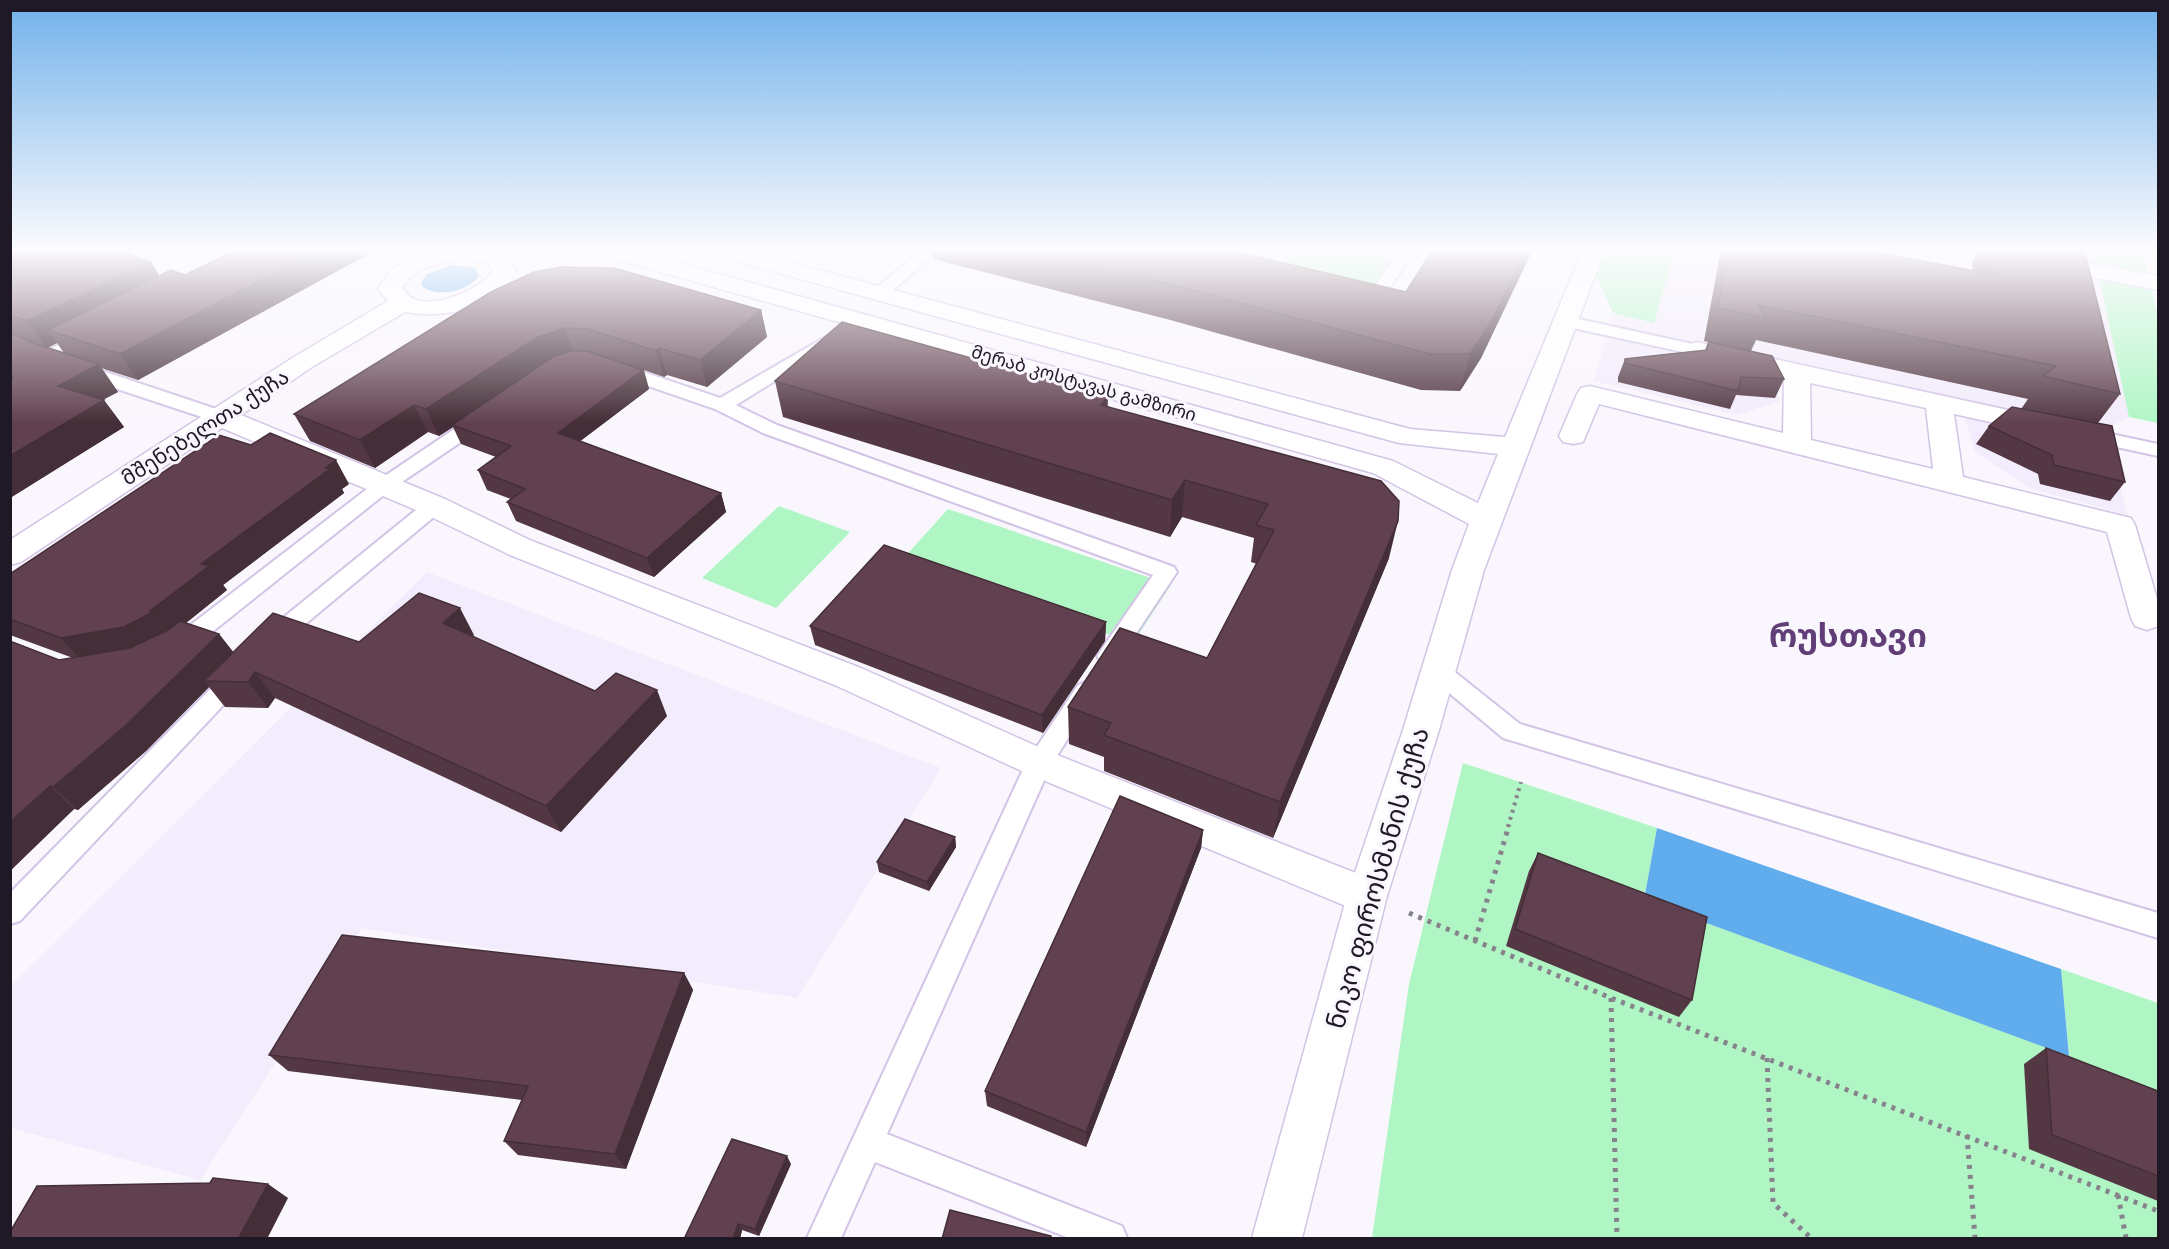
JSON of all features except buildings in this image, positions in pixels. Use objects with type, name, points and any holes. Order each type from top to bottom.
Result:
[{"type":"street","name":"მშენებელთა ქუჩა","points":[[10,555],[303,362],[395,307]]},
{"type":"street","name":"მერაბ კოსტავას გამზირი","points":[[814,307],[1383,466],[1486,520]]},
{"type":"street","name":"მერაბ კოსტავას გამზირი","points":[[932,307],[1409,437],[1515,447]]},
{"type":"street","name":"ნიკო ფიროსმანის ქუჩა","points":[[1277,1239],[1367,896],[1486,520],[1571,307]]},
{"type":"street","points":[[1697,350],[2065,430]]},
{"type":"street","points":[[1797,372],[1797,445]]},
{"type":"street","points":[[1574,436],[1590,394],[2120,525],[2147,618]]},
{"type":"street","points":[[1939,403],[1949,483]]},
{"type":"street","points":[[221,417],[434,506],[520,548],[849,677],[1040,763],[1367,896]]},
{"type":"lane","points":[[722,405],[825,343],[852,318]]},
{"type":"lane","points":[[1565,321],[1697,350]]},
{"type":"lane","points":[[48,357],[107,326]]},
{"type":"lane","points":[[27,349],[66,366],[221,417]]},
{"type":"lane","points":[[596,362],[722,405],[770,429],[1166,572],[1040,763],[824,1239]]},
{"type":"lane","points":[[160,656],[180,645],[383,486],[497,408]]},
{"type":"lane","points":[[2065,430],[2158,450]]},
{"type":"lane","points":[[10,912],[269,643],[434,506]]},
{"type":"lane","points":[[1438,672],[1512,731],[2158,926]]},
{"type":"lane","points":[[868,1143],[1110,1239]]},
{"type":"path","points":[[1475,940],[1521,782]]},
{"type":"path","points":[[1367,896],[1611,998],[2158,1211]]},
{"type":"path","points":[[1611,998],[1617,1239]]},
{"type":"path","points":[[1767,1058],[1773,1203],[1812,1239]]},
{"type":"path","points":[[1967,1135],[1975,1239]]},
{"type":"path","points":[[2118,1195],[2126,1239]]},
{"type":"shaded area","points":[[1658,307],[2105,307],[2129,417],[2104,430],[2128,515],[2031,489],[1975,452],[1962,408],[1768,366],[1780,401],[1737,415],[1594,381],[1613,313],[1654,322]]},
{"type":"shaded area","points":[[427,572],[941,768],[797,998],[362,928],[200,1180],[11,1128],[10,987]]},
{"type":"green space","points":[[1610,307],[1658,307],[1654,323],[1613,313]]},
{"type":"green space","points":[[2105,307],[2156,307],[2158,423],[2129,417]]},
{"type":"green space","points":[[779,506],[850,532],[776,608],[702,578]]},
{"type":"green space","points":[[948,509],[1171,585],[1133,643],[902,560]]},
{"type":"green space","points":[[1463,763],[1657,828],[1644,900],[2069,1055],[2061,969],[2158,1003],[2158,1238],[1372,1238],[1409,984]]},
{"type":"water","points":[[1657,828],[2061,969],[2069,1056],[1644,900]]},
{"type":"district","name":"რუსთავი","points":[[1848,634]]}]
